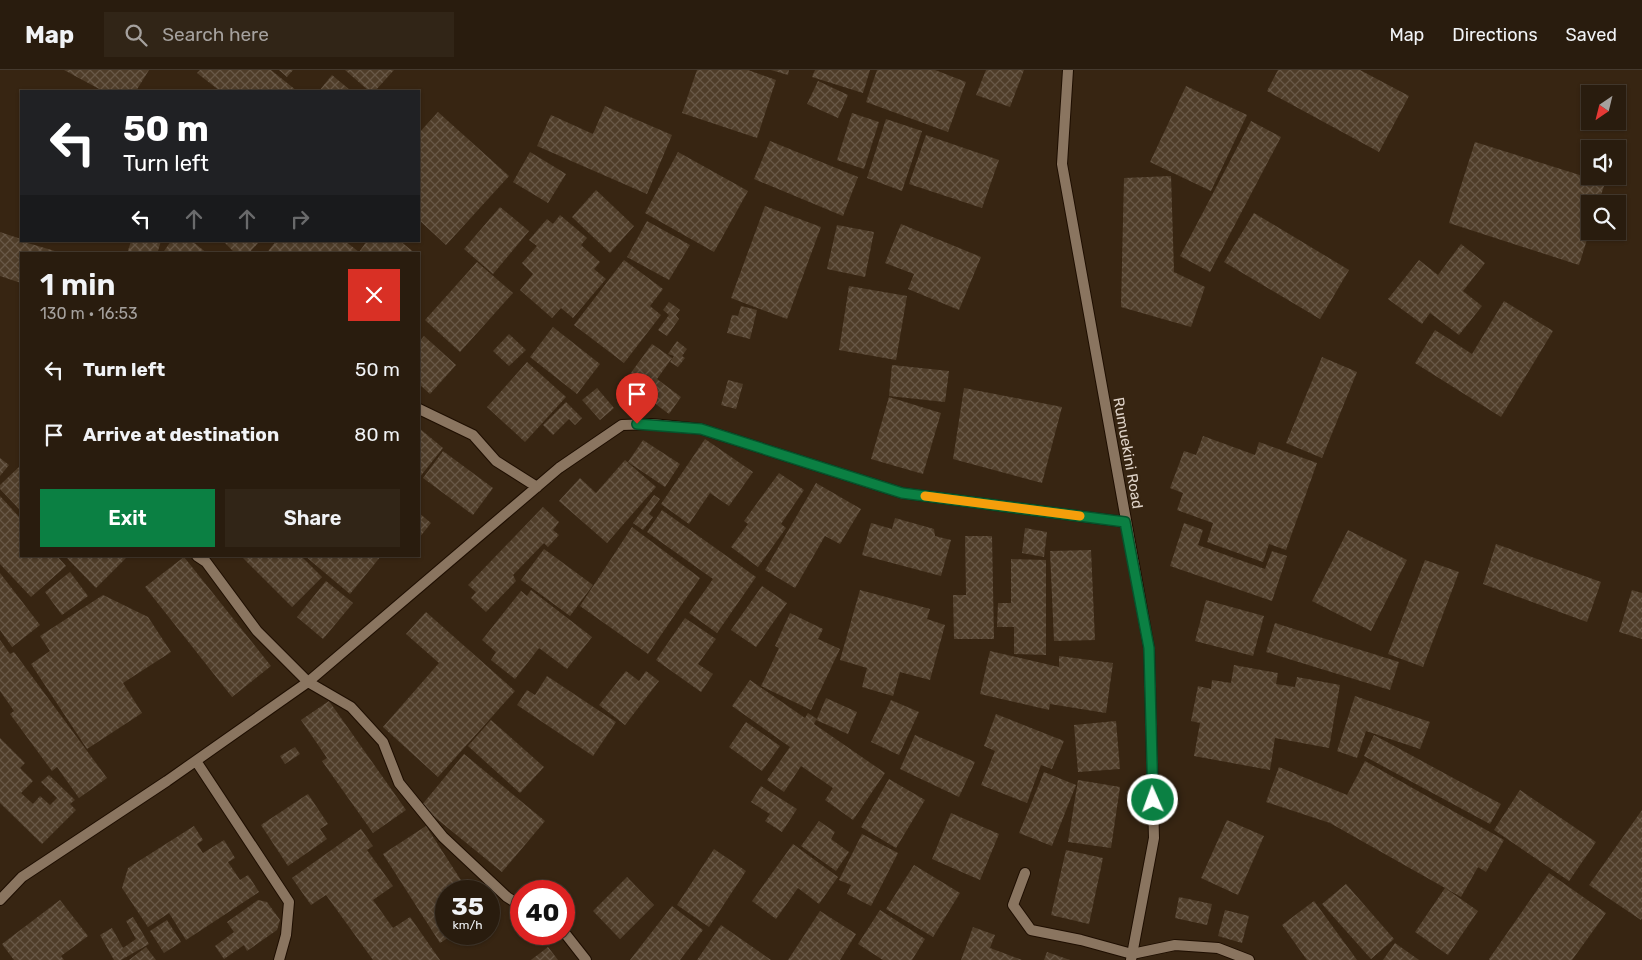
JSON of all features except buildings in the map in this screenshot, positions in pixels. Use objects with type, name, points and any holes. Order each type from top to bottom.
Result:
[{"type":"street","name":"Rumuekini Road","points":[[1068,70],[1062,164],[1149,648],[1154,838],[1132,957]]},
{"type":"street","points":[[420,409],[473,435],[496,462],[537,487]]},
{"type":"street","points":[[0,900],[22,877],[196,761],[308,682],[559,468],[622,425],[652,424],[701,429],[902,493],[1125,522]]},
{"type":"street","points":[[198,557],[206,562],[257,631],[308,682],[351,707],[384,742],[399,783],[443,837],[510,899]]},
{"type":"street","points":[[196,761],[289,902],[286,935],[279,960]]},
{"type":"street","points":[[1025,873],[1012,905],[1031,930],[1081,940],[1132,957],[1175,945],[1218,948],[1249,960]]},
{"type":"street","points":[[574,945],[586,960]]},
{"type":"slow traffic","points":[[925,496],[1080,516]]},
{"type":"route","points":[[637,424],[701,429],[902,493],[1125,522],[1149,648],[1153,800]]}]
